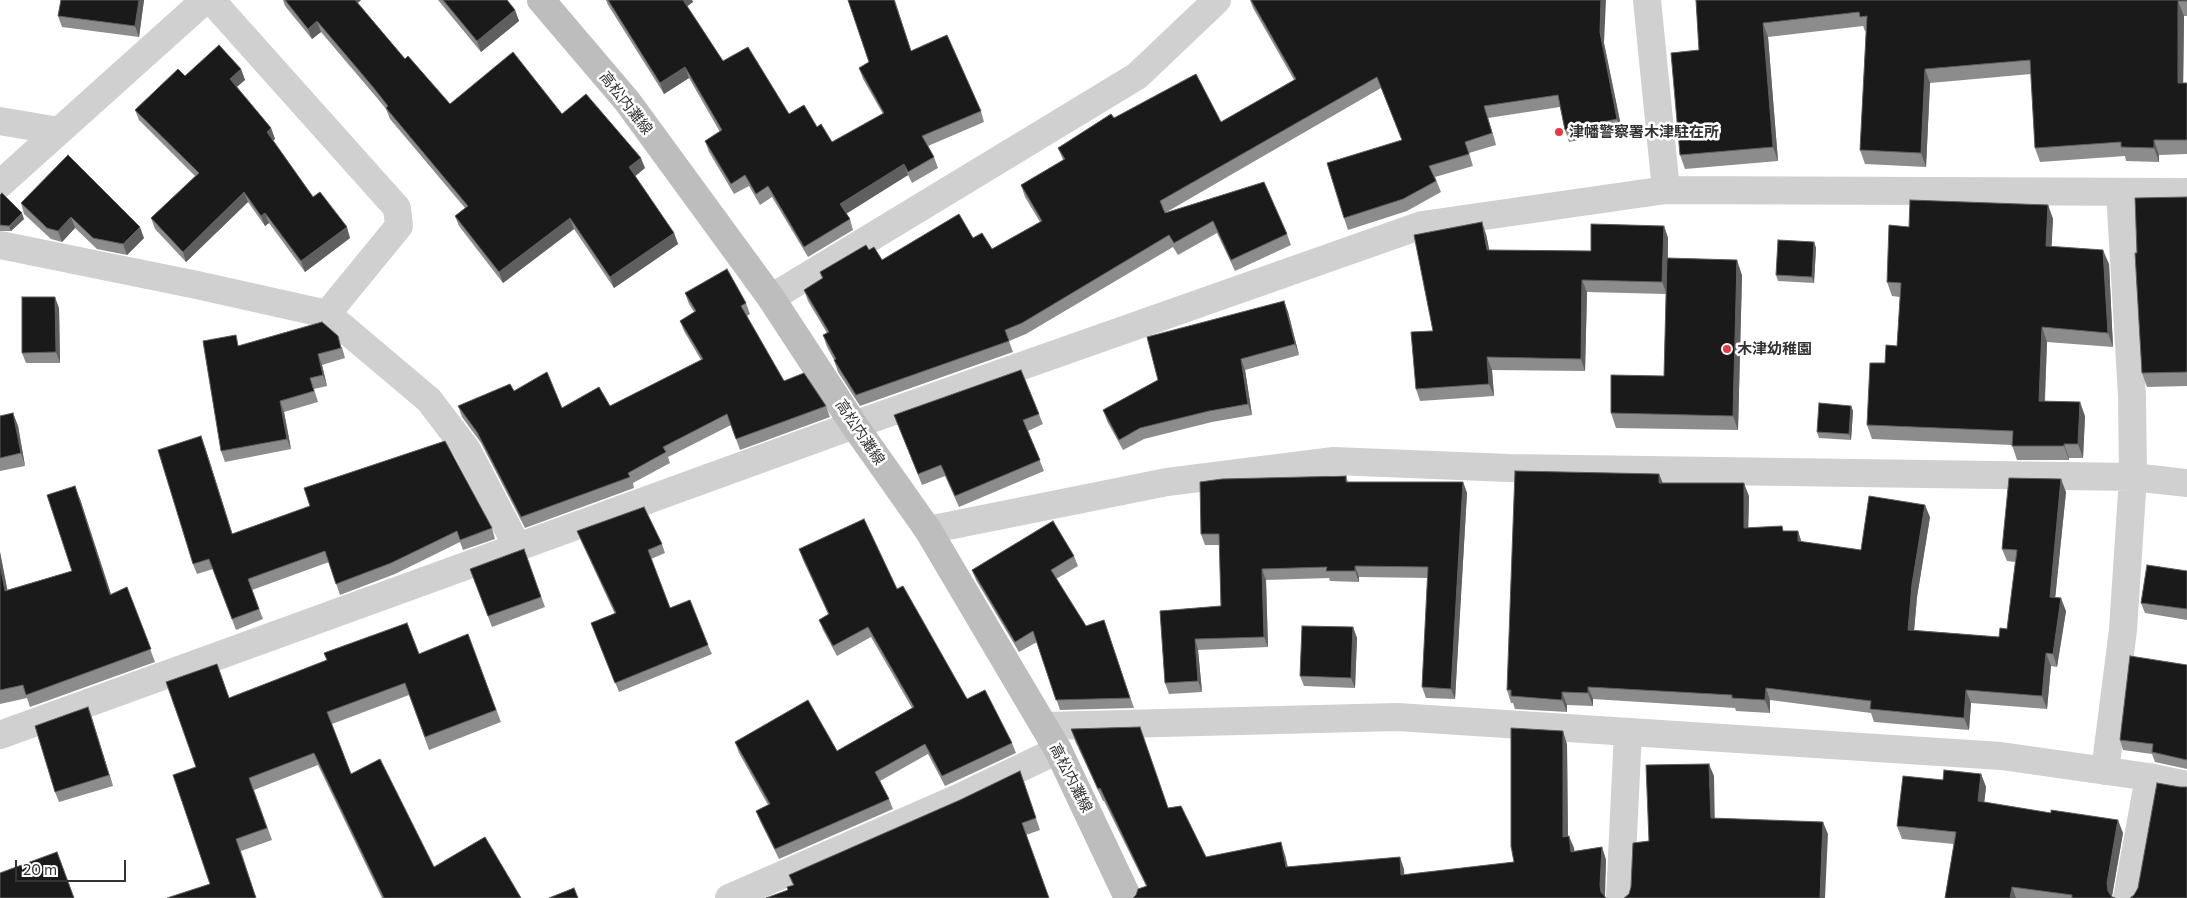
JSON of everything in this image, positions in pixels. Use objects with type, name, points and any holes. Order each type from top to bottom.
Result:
[{"type":"main road","name":"高松内灘線","points":[[541,0],[627,101],[771,298],[854,425],[928,530],[1058,750],[1128,898]]},
{"type":"street","points":[[0,184],[205,0]]},
{"type":"street","points":[[211,0],[397,208],[399,226],[327,314]]},
{"type":"street","points":[[771,298],[1137,76],[1217,0]]},
{"type":"street","points":[[1647,0],[1666,190]]},
{"type":"street","points":[[0,121],[59,131]]},
{"type":"street","points":[[0,735],[854,425],[1422,225],[1666,190],[2187,192]]},
{"type":"street","points":[[2106,771],[2124,630],[2133,477],[2132,396],[2120,192]]},
{"type":"street","points":[[0,245],[197,285],[327,314],[429,400],[467,450],[518,548]]},
{"type":"street","points":[[928,530],[1167,482],[1334,461],[1509,468],[2133,477],[2187,483]]},
{"type":"street","points":[[1044,726],[1397,717],[2001,756],[2149,777],[2187,785]]},
{"type":"street","points":[[1620,898],[1628,732]]},
{"type":"street","points":[[730,898],[958,798],[1058,750]]},
{"type":"street","points":[[2127,898],[2149,777]]},
{"type":"building","points":[[61,0],[139,0],[135,26],[58,16]]},
{"type":"building","points":[[285,0],[355,0],[405,59],[408,56],[450,104],[513,52],[562,114],[586,94],[641,158],[629,167],[674,233],[610,277],[570,218],[499,272],[455,216],[468,206],[386,108],[388,106],[373,87],[317,21],[308,29]]},
{"type":"building","points":[[443,0],[507,0],[515,10],[477,41]]},
{"type":"building","points":[[608,0],[683,0],[723,61],[748,47],[789,114],[804,105],[817,127],[821,124],[832,142],[884,113],[859,68],[869,62],[848,0],[894,0],[911,51],[947,35],[981,111],[922,136],[934,157],[908,172],[904,164],[840,204],[850,219],[804,247],[768,186],[756,194],[745,175],[731,184],[705,141],[722,130],[685,67],[660,83]]},
{"type":"building","points":[[1251,0],[1601,0],[1600,32],[1617,119],[1565,130],[1558,95],[1484,106],[1492,133],[1465,142],[1469,154],[1429,166],[1436,181],[1403,199],[1344,218],[1327,163],[1402,140],[1377,77],[1160,201],[1165,213],[1264,182],[1287,234],[1231,260],[1213,221],[1174,243],[1169,235],[1022,323],[1005,330],[1009,341],[856,395],[834,360],[836,359],[823,335],[829,332],[804,290],[823,278],[820,272],[866,245],[869,250],[874,247],[882,260],[959,214],[973,238],[982,233],[992,249],[1042,221],[1021,185],[1065,159],[1058,148],[1111,114],[1114,118],[1196,74],[1221,122],[1296,79]]},
{"type":"building","points":[[1696,0],[2187,0],[2178,1],[2178,83],[2187,83],[2187,140],[2154,140],[2154,148],[2121,147],[2121,142],[2035,148],[2030,60],[1925,69],[1921,153],[1860,150],[1867,16],[1860,17],[1859,12],[1763,23],[1773,147],[1680,155],[1671,53],[1699,50]]},
{"type":"building","points":[[219,45],[241,69],[230,79],[271,128],[267,132],[313,197],[320,192],[347,227],[301,261],[265,213],[261,216],[244,192],[183,252],[151,218],[199,173],[135,110],[178,69],[185,76]]},
{"type":"building","points":[[68,155],[140,227],[123,244],[93,238],[71,217],[58,231],[47,228],[21,203]]},
{"type":"building","points":[[2,193],[22,213],[9,226],[0,225],[0,195]]},
{"type":"building","points":[[2187,197],[2187,372],[2142,373],[2135,253],[2137,253],[2135,198]]},
{"type":"building","points":[[1910,200],[2048,205],[2046,246],[2103,250],[2108,333],[2042,327],[2039,401],[2080,402],[2078,444],[2064,444],[2064,446],[2012,446],[2013,431],[1867,425],[1870,363],[1885,363],[1886,345],[1897,346],[1901,283],[1887,282],[1889,225],[1909,227]]},
{"type":"building","points":[[1482,222],[1487,250],[1591,251],[1591,224],[1664,226],[1662,282],[1582,280],[1581,359],[1487,357],[1489,384],[1416,389],[1411,332],[1433,331],[1414,235]]},
{"type":"building","points":[[1778,240],[1814,242],[1812,277],[1776,275]]},
{"type":"building","points":[[1667,258],[1737,260],[1733,416],[1611,413],[1611,375],[1664,376]]},
{"type":"building","points":[[727,269],[746,303],[741,306],[784,381],[804,373],[826,406],[736,439],[727,414],[663,447],[666,452],[628,473],[630,477],[521,517],[477,432],[458,406],[510,384],[514,391],[547,372],[562,408],[599,387],[610,406],[703,359],[680,321],[696,311],[685,293]]},
{"type":"building","points":[[22,297],[55,297],[56,352],[22,353]]},
{"type":"building","points":[[1284,301],[1295,344],[1241,359],[1248,404],[1209,411],[1140,428],[1119,440],[1103,410],[1158,380],[1147,337]]},
{"type":"building","points":[[322,322],[338,336],[341,348],[318,354],[323,375],[310,378],[314,391],[280,401],[287,439],[221,451],[203,341],[236,335],[238,346]]},
{"type":"building","points":[[1021,370],[1039,414],[1023,420],[1040,460],[955,496],[941,465],[918,474],[894,415]]},
{"type":"building","points":[[1819,403],[1851,406],[1849,434],[1817,432]]},
{"type":"building","points":[[13,413],[21,453],[0,458],[0,416]]},
{"type":"building","points":[[201,436],[232,534],[310,506],[304,488],[445,441],[492,528],[460,540],[457,531],[391,563],[336,584],[325,551],[248,579],[259,609],[232,619],[209,559],[193,564],[158,450]]},
{"type":"building","points":[[1515,471],[1659,474],[1659,483],[1744,483],[1744,528],[1782,526],[1783,531],[1798,531],[1798,541],[1861,550],[1869,496],[1925,505],[1912,584],[1908,630],[1999,637],[2000,628],[2007,629],[2017,550],[2002,549],[2009,478],[2061,479],[2050,597],[2061,598],[2053,654],[2046,653],[2042,696],[1966,690],[1964,718],[1870,709],[1871,701],[1766,688],[1765,700],[1732,698],[1732,695],[1588,687],[1588,693],[1562,692],[1562,700],[1511,696],[1511,690],[1507,690]]},
{"type":"building","points":[[1346,476],[1346,482],[1463,482],[1451,689],[1422,687],[1428,567],[1355,566],[1355,571],[1326,571],[1327,567],[1262,569],[1264,637],[1195,639],[1198,681],[1165,683],[1160,611],[1221,606],[1219,534],[1201,534],[1200,482],[1222,479]]},
{"type":"building","points":[[75,486],[110,595],[127,587],[151,649],[26,695],[23,685],[0,690],[0,564],[5,591],[72,571],[47,495]]},
{"type":"building","points":[[644,507],[662,544],[648,550],[670,608],[690,600],[708,645],[615,683],[591,623],[616,613],[577,531]]},
{"type":"building","points":[[864,519],[897,589],[903,586],[967,699],[985,690],[1012,743],[942,776],[925,744],[875,772],[889,799],[775,849],[756,811],[770,804],[735,742],[808,700],[837,751],[914,707],[868,627],[833,646],[819,620],[829,614],[799,549]]},
{"type":"building","points":[[1053,521],[1074,556],[1051,570],[1086,626],[1104,620],[1130,698],[1056,700],[1033,631],[1015,642],[972,570]]},
{"type":"building","points":[[524,549],[541,597],[488,616],[470,569]]},
{"type":"building","points":[[2147,565],[2187,571],[2187,609],[2141,603]]},
{"type":"building","points":[[407,623],[419,654],[468,634],[496,710],[425,737],[405,683],[327,712],[351,774],[380,759],[434,867],[485,837],[521,898],[384,898],[314,753],[249,778],[267,828],[236,839],[256,898],[167,898],[210,884],[173,775],[196,767],[166,682],[217,664],[229,698],[327,660],[324,653]]},
{"type":"building","points":[[1302,626],[1353,627],[1351,678],[1300,676]]},
{"type":"building","points":[[2130,656],[2187,665],[2187,760],[2152,752],[2153,744],[2120,740]]},
{"type":"building","points":[[88,707],[109,775],[55,792],[35,726]]},
{"type":"building","points":[[1140,727],[1168,808],[1181,806],[1206,857],[1281,842],[1286,867],[1400,857],[1401,875],[1514,862],[1511,846],[1511,728],[1563,731],[1563,837],[1569,836],[1571,852],[1602,847],[1600,885],[1601,892],[1606,898],[1133,898],[1138,889],[1147,886],[1100,788],[1098,789],[1071,729]]},
{"type":"building","points":[[1709,764],[1711,818],[1823,822],[1820,898],[1624,898],[1629,894],[1631,887],[1633,843],[1649,841],[1646,765]]},
{"type":"building","points":[[1944,770],[1981,774],[1978,801],[2051,813],[2051,810],[2118,820],[2107,883],[2108,891],[2115,898],[2072,898],[2072,895],[2012,887],[2010,898],[1945,898],[1956,832],[1897,826],[1903,776],[1943,780]]},
{"type":"building","points":[[1020,771],[1036,818],[1022,823],[1049,898],[766,898],[788,890],[787,887],[794,885],[789,875],[960,800]]},
{"type":"building","points":[[2157,783],[2187,787],[2187,898],[2130,898],[2138,888]]},
{"type":"building","points":[[57,852],[74,898],[0,898],[0,873]]},
{"type":"building","points":[[574,888],[578,898],[549,898]]},
{"type":"place","name":"津幡警察署木津駐在所","points":[[1559,132]]},
{"type":"place","name":"木津幼稚園","points":[[1727,349]]}]
